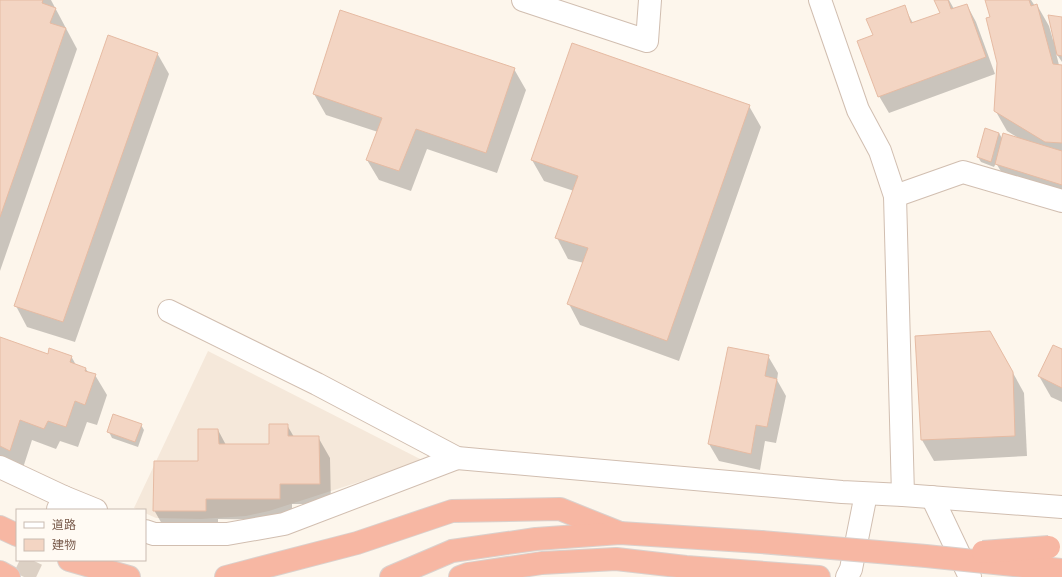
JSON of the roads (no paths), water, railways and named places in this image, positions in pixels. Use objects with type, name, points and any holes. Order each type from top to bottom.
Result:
[{"type":"highway","points":[[226,577],[357,543],[452,511],[560,509],[620,533]]},
{"type":"highway","points":[[0,527],[16,535]]},
{"type":"highway","points":[[391,577],[452,551],[536,539],[620,533],[761,542],[926,556],[1062,570]]},
{"type":"highway","points":[[926,556],[1056,547]]},
{"type":"highway","points":[[460,577],[468,574],[542,563],[616,559],[686,567],[820,577]]},
{"type":"highway","points":[[73,561],[130,577]]},
{"type":"highway","points":[[644,577],[686,567]]},
{"type":"highway","points":[[0,572],[9,577]]},
{"type":"street","points":[[523,0],[647,41],[650,0]]},
{"type":"street","points":[[820,0],[858,110],[880,151],[895,196],[903,495]]},
{"type":"street","points":[[895,196],[963,172],[1062,201]]},
{"type":"street","points":[[169,311],[317,384],[457,458],[866,494],[903,495],[1062,507]]},
{"type":"street","points":[[146,531],[154,534],[227,534],[284,524],[457,458]]},
{"type":"street","points":[[0,467],[61,503],[91,509]]},
{"type":"street","points":[[848,577],[851,569],[866,494]]},
{"type":"street","points":[[932,497],[970,577]]},
{"type":"tunnel","points":[[24,577],[32,561]]}]
